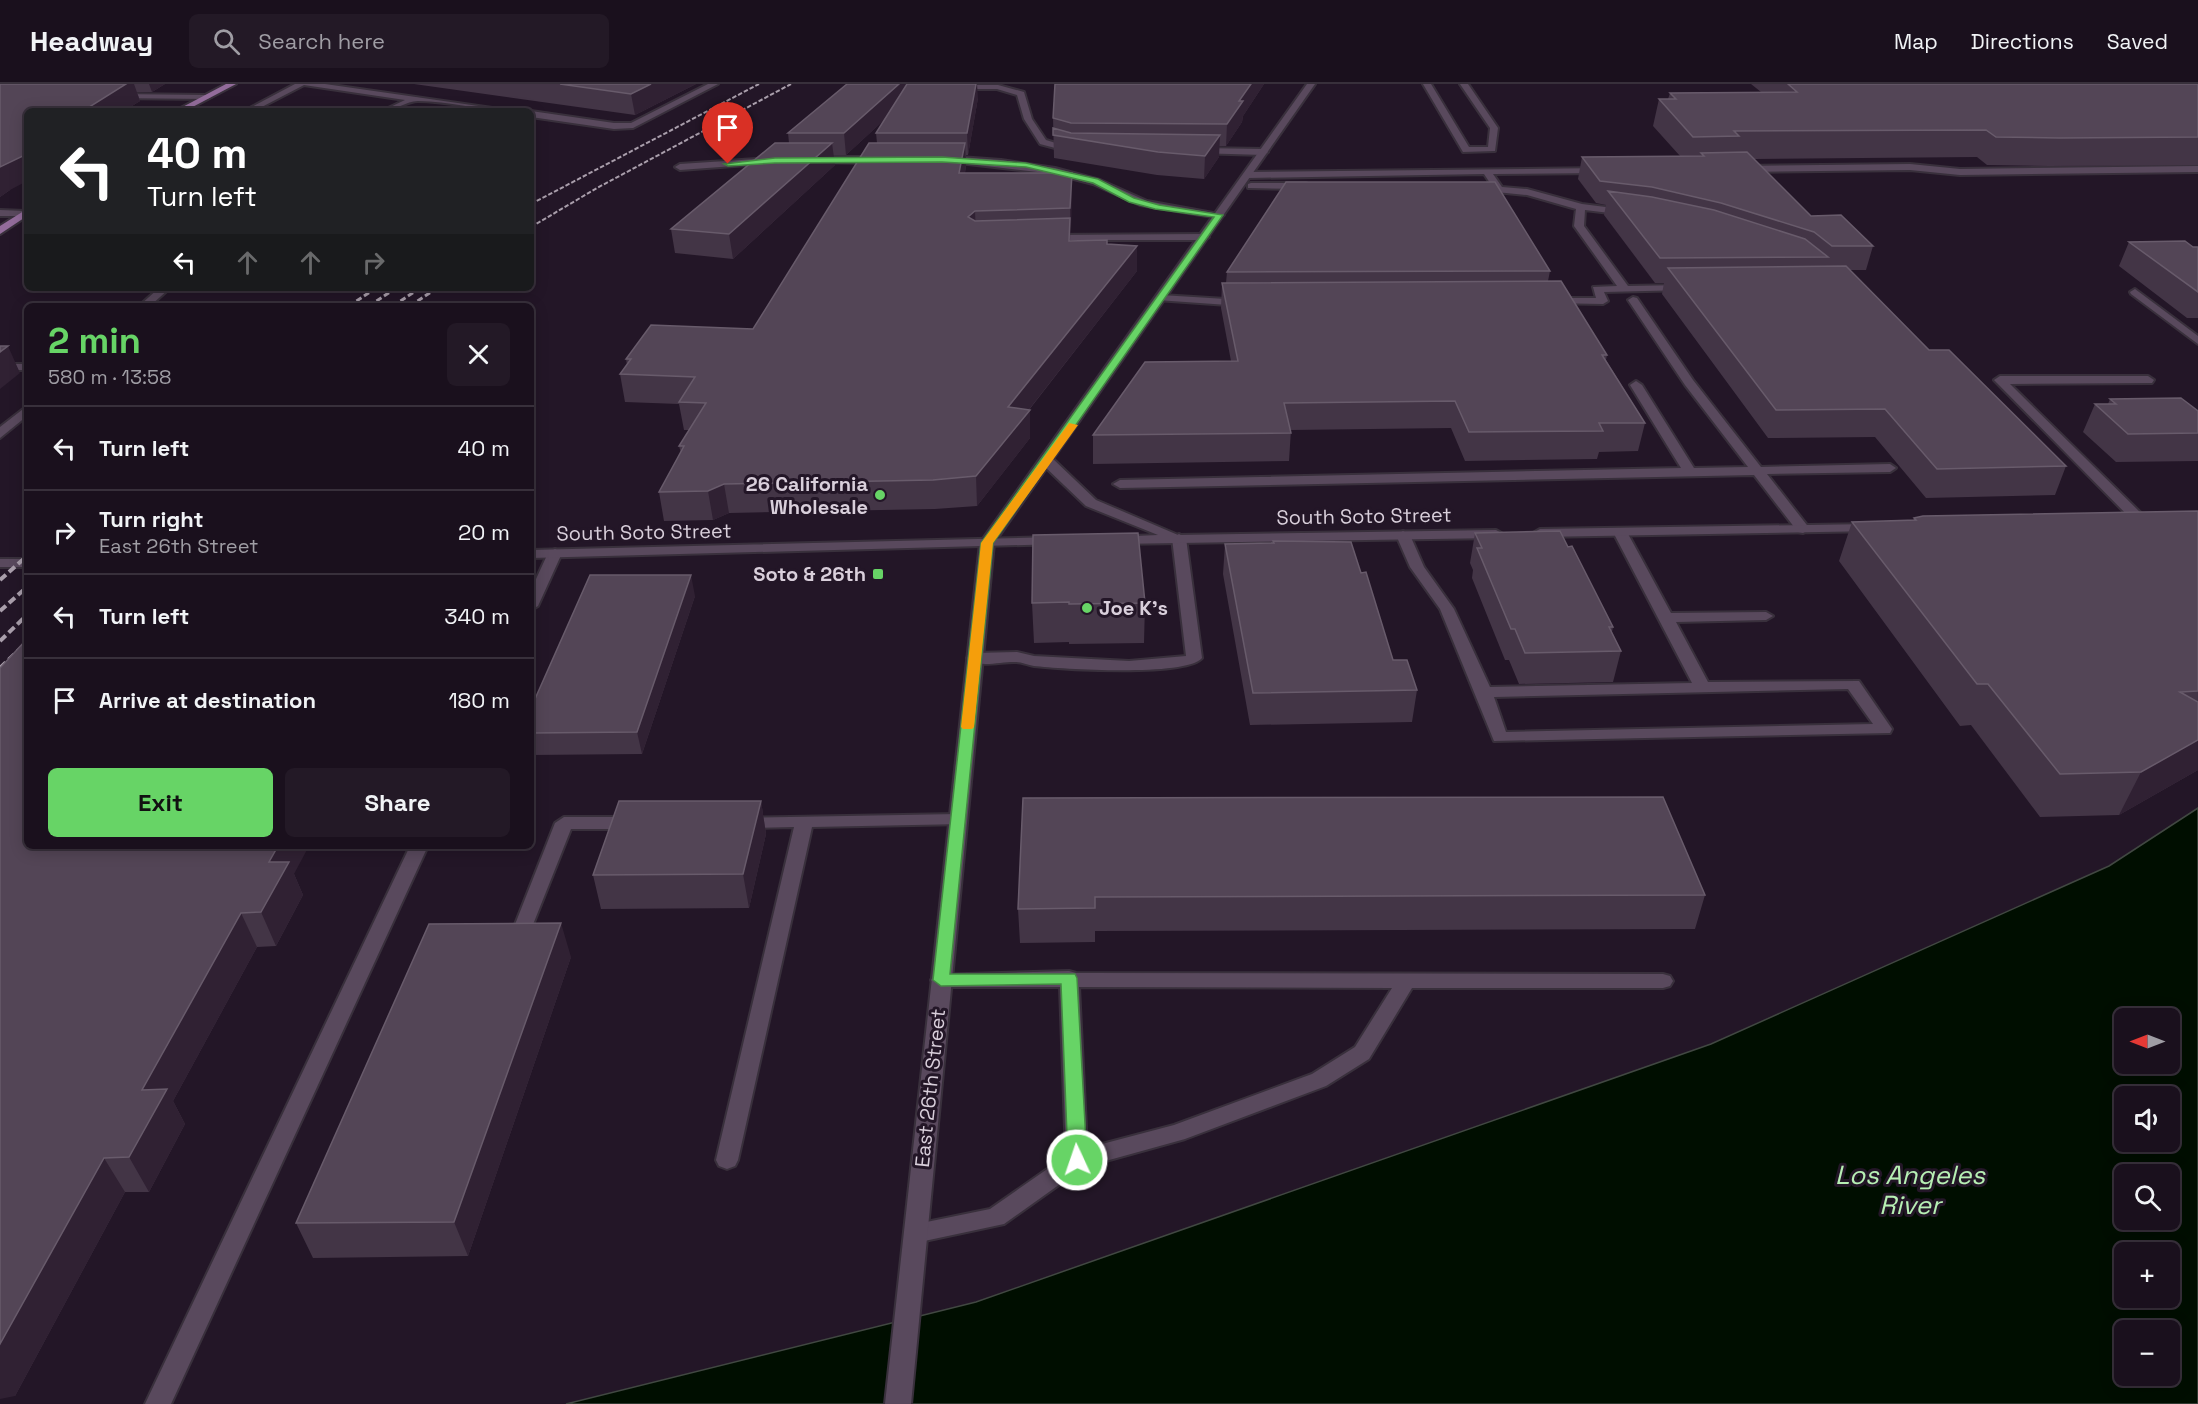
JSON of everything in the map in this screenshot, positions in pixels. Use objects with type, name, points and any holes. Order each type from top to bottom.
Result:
[{"type":"main road","points":[[185,108],[232,84]]},
{"type":"main road","points":[[0,231],[24,214]]},
{"type":"street","points":[[254,108],[301,84]]},
{"type":"street","points":[[307,84],[488,108]]},
{"type":"street","points":[[534,114],[614,126],[633,125],[714,84]]},
{"type":"street","points":[[987,543],[1311,84]]},
{"type":"street","points":[[1427,84],[1432,98],[1466,150],[1492,150],[1494,128],[1464,84]]},
{"type":"street","points":[[941,87],[1010,87],[1021,94],[1028,119],[1043,142],[1071,150],[1083,150]]},
{"type":"street","points":[[105,96],[207,97]]},
{"type":"street","points":[[393,108],[417,98]]},
{"type":"street","points":[[1188,151],[1264,152]]},
{"type":"street","points":[[930,159],[1026,165],[1096,181],[1131,200],[1158,207],[1219,215]]},
{"type":"street","points":[[680,167],[787,160]]},
{"type":"street","points":[[799,160],[894,160]]},
{"type":"street","points":[[1733,169],[1910,167],[1960,172],[2198,169]]},
{"type":"street","points":[[1248,175],[1616,170]]},
{"type":"street","points":[[1486,172],[1499,190]]},
{"type":"street","points":[[1240,185],[1323,187]]},
{"type":"street","points":[[1487,190],[1527,192],[1581,207],[1636,213]]},
{"type":"street","points":[[1581,207],[1579,226],[1625,289]]},
{"type":"street","points":[[0,213],[24,213]]},
{"type":"street","points":[[1035,238],[1204,237]]},
{"type":"street","points":[[1544,301],[1603,301],[1597,289],[1696,288]]},
{"type":"street","points":[[148,303],[162,291]]},
{"type":"street","points":[[2135,292],[2198,341]]},
{"type":"street","points":[[1161,298],[1258,303]]},
{"type":"street","points":[[1633,300],[1689,382],[1803,529]]},
{"type":"street","points":[[0,367],[24,367]]},
{"type":"street","points":[[2121,525],[2150,524],[2000,380],[2148,380]]},
{"type":"street","points":[[1636,386],[1690,472]]},
{"type":"street","points":[[0,434],[24,413]]},
{"type":"street","points":[[975,658],[1017,657],[1034,661],[1128,666],[1178,663],[1194,658],[1179,538],[1091,503],[1047,461]]},
{"type":"street","points":[[1120,484],[1890,468]]},
{"type":"street","points":[[1528,533],[1885,528]]},
{"type":"street","points":[[1620,532],[1702,687]]},
{"type":"street","name":"South Soto Street","points":[[1108,540],[1506,534]]},
{"type":"street","points":[[1402,535],[1417,567],[1447,609],[1484,692],[1500,737],[1884,729],[1853,684],[1484,692]]},
{"type":"street","name":"South Soto Street","points":[[534,554],[1072,541]]},
{"type":"street","name":"East 26th Street","points":[[898,1404],[987,543]]},
{"type":"street","points":[[534,599],[555,553]]},
{"type":"street","points":[[0,563],[24,563]]},
{"type":"street","points":[[1665,618],[1766,616]]},
{"type":"street","points":[[724,822],[958,820]]},
{"type":"street","points":[[727,1160],[804,822]]},
{"type":"street","points":[[523,927],[564,823],[655,823]]},
{"type":"street","points":[[159,1404],[418,849]]},
{"type":"street","points":[[941,980],[1069,978],[1663,981]]},
{"type":"street","points":[[1069,978],[1077,1160]]},
{"type":"street","points":[[915,1233],[996,1217],[1077,1160],[1177,1133],[1319,1080],[1362,1053],[1407,979]]},
{"type":"water","name":"Los Angeles River","points":[[2198,808],[2198,1404],[566,1404],[976,1302],[1711,1044],[2109,866]]},
{"type":"building","points":[[0,84],[126,84],[88,108],[24,108],[24,155],[0,167]]},
{"type":"building","points":[[560,84],[651,84],[631,94]]},
{"type":"building","points":[[847,84],[899,84],[844,133],[788,133]]},
{"type":"building","points":[[907,84],[976,84],[967,133],[876,133]]},
{"type":"building","points":[[1055,84],[1251,84],[1239,101],[1243,101],[1227,124],[1071,123],[1053,118]]},
{"type":"building","points":[[1788,84],[2198,84],[2198,137],[1996,137],[1986,130],[1734,131],[1739,136],[1693,137],[1659,99],[1676,99],[1670,93],[1797,92]]},
{"type":"building","points":[[1053,128],[1071,133],[1220,135],[1205,156],[1158,152],[1053,135]]},
{"type":"building","points":[[775,143],[832,143],[729,234],[671,229]]},
{"type":"building","points":[[869,143],[965,143],[959,173],[1072,173],[1070,208],[975,211],[968,217],[975,221],[1070,218],[1069,241],[1107,240],[1107,244],[1137,246],[1008,407],[1030,410],[976,476],[933,480],[724,484],[708,491],[659,492],[684,446],[679,446],[706,403],[679,402],[695,377],[620,374],[631,359],[626,359],[651,325],[753,329]]},
{"type":"building","points":[[1747,152],[1811,216],[1841,215],[1873,246],[1832,246],[1814,232],[1721,203],[1652,187],[1600,181],[1582,157],[1704,156],[1701,153]]},
{"type":"building","points":[[1286,182],[1495,182],[1550,271],[1227,272]]},
{"type":"building","points":[[1608,191],[1652,197],[1714,210],[1805,239],[1828,257],[1660,258]]},
{"type":"building","points":[[2185,241],[2193,247],[2198,247],[2198,292],[2129,242]]},
{"type":"building","points":[[1846,266],[1929,350],[1949,350],[2066,466],[1937,469],[1885,409],[1776,410],[1668,268]]},
{"type":"building","points":[[1561,281],[1607,355],[1602,355],[1645,423],[1599,423],[1603,431],[1469,432],[1455,401],[1284,403],[1291,433],[1093,435],[1145,362],[1238,361],[1222,283]]},
{"type":"building","points":[[0,346],[8,346],[0,352]]},
{"type":"building","points":[[2181,398],[2198,411],[2198,433],[2128,434],[2095,404],[2116,404],[2110,399]]},
{"type":"building","points":[[2198,511],[2198,691],[2180,692],[2198,702],[2198,740],[2141,772],[2060,774],[1988,684],[1977,684],[1852,522],[1916,520],[1914,518],[1923,516]]},
{"type":"building","points":[[1560,531],[1568,547],[1572,546],[1613,627],[1609,627],[1621,651],[1525,653],[1515,629],[1511,629],[1477,548],[1482,548],[1475,533]]},
{"type":"building","points":[[1138,533],[1145,603],[1032,603],[1033,535]]},
{"type":"building","points":[[1273,541],[1351,542],[1361,573],[1366,572],[1393,660],[1407,660],[1417,690],[1253,693],[1225,544],[1274,543]]},
{"type":"building","points":[[590,575],[691,575],[637,732],[534,733],[534,701]]},
{"type":"building","points":[[24,642],[24,849],[276,849],[269,862],[289,862],[261,912],[241,913],[142,1090],[167,1089],[129,1157],[104,1158],[0,1344],[0,668]]},
{"type":"building","points":[[1663,797],[1705,895],[1095,897],[1095,908],[1018,909],[1023,798]]},
{"type":"building","points":[[619,801],[761,801],[743,874],[593,875]]},
{"type":"building","points":[[561,923],[454,1222],[296,1223],[429,924]]},
{"type":"railway","points":[[534,202],[759,84]]},
{"type":"railway","points":[[534,225],[597,188],[791,84]]},
{"type":"railway","points":[[354,303],[372,291]]},
{"type":"railway","points":[[374,303],[392,291]]},
{"type":"railway","points":[[398,303],[416,291]]},
{"type":"railway","points":[[414,303],[432,291]]},
{"type":"railway","points":[[0,580],[24,559]]},
{"type":"railway","points":[[0,611],[24,590]]},
{"type":"railway","points":[[0,641],[24,618]]},
{"type":"railway","points":[[0,668],[24,645]]},
{"type":"slow traffic","points":[[968,727],[987,543],[1073,425]]},
{"type":"place","name":"26 California Wholesale","points":[[880,495]]},
{"type":"place","name":"Soto & 26th","points":[[878,574]]},
{"type":"place","name":"Joe K's","points":[[1087,608]]},
{"type":"route","points":[[728,164],[775,160],[942,159],[1026,165],[1096,181],[1131,200],[1158,207],[1219,215],[987,543],[941,980],[1069,978],[1077,1160]]}]
